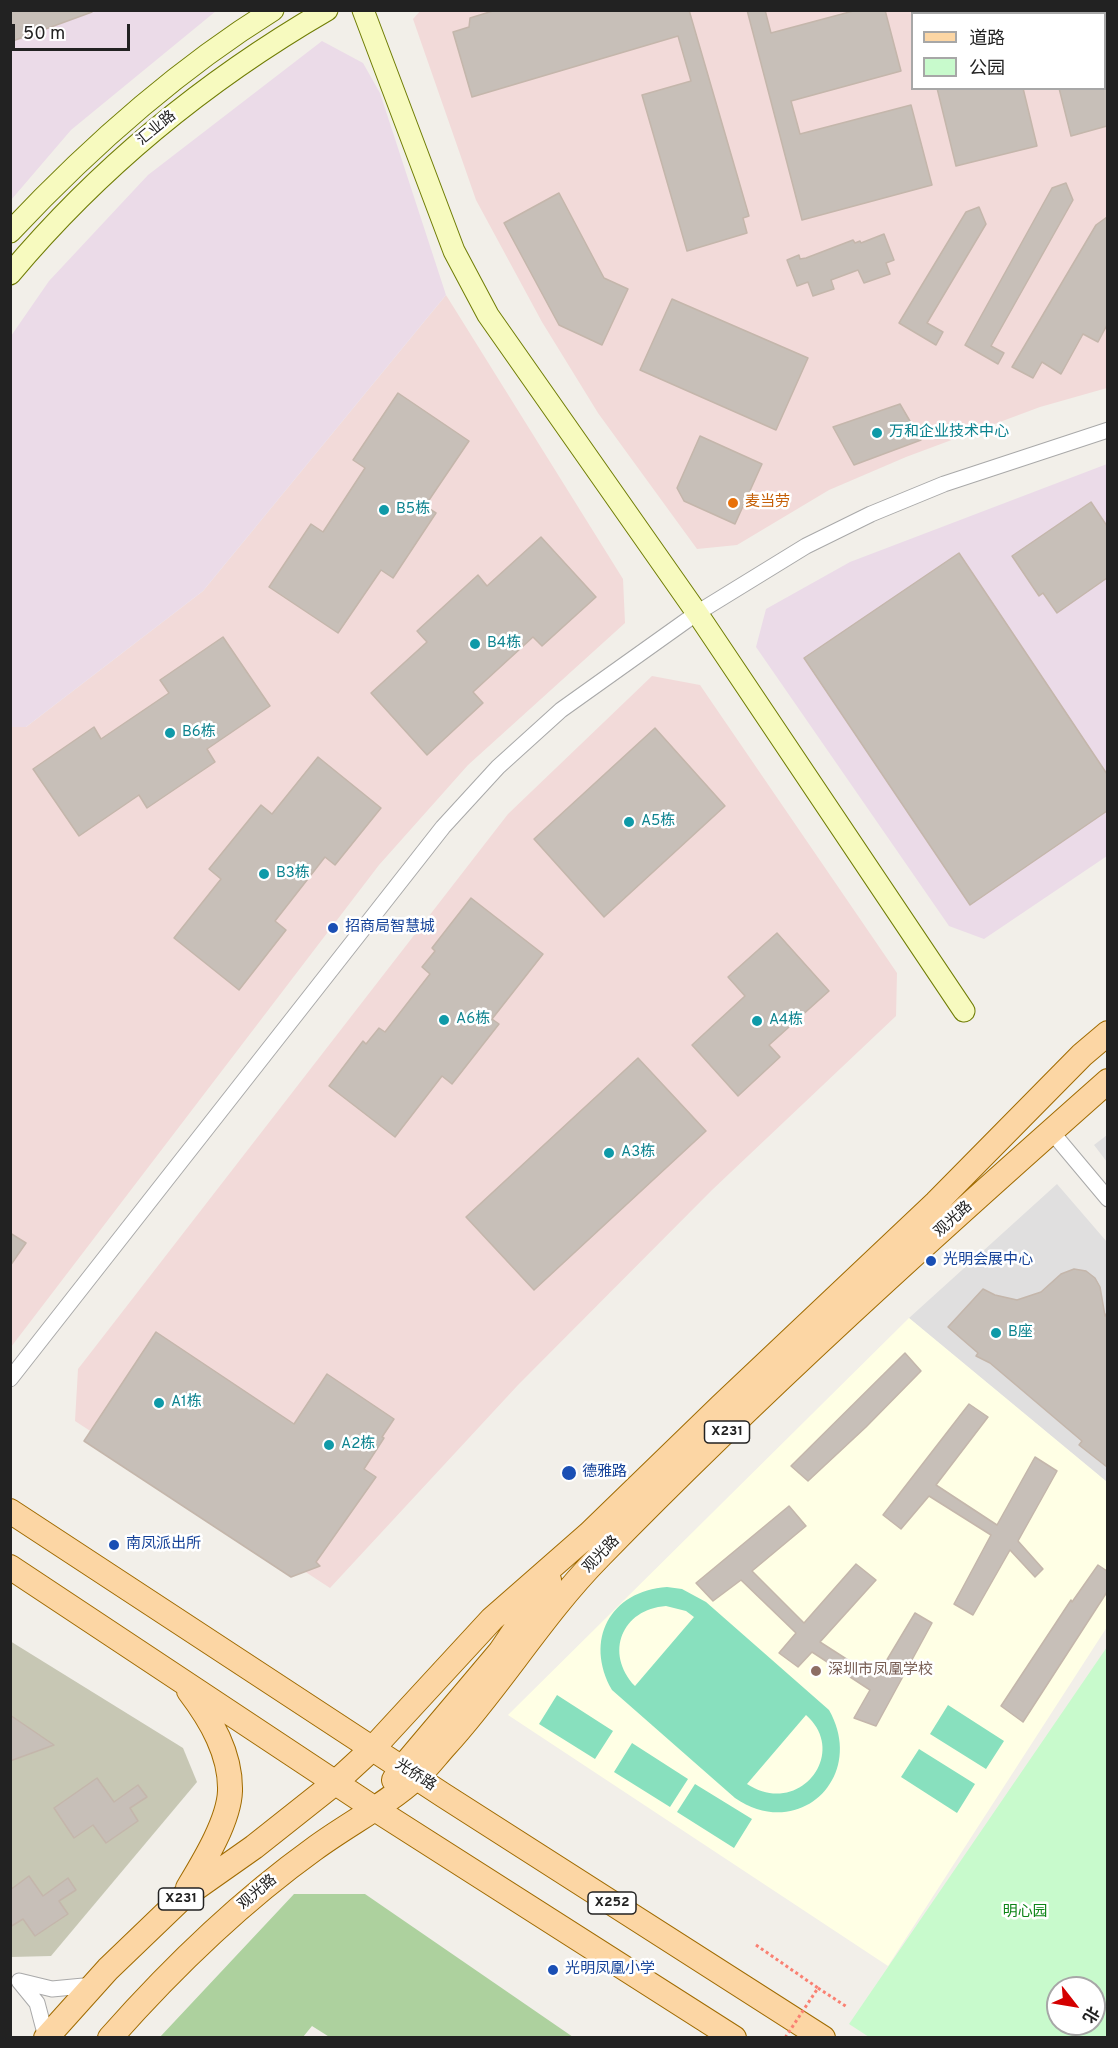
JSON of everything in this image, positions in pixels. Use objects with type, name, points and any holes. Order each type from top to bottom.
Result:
[{"type":"main road","name":"观光路","points":[[373,1748],[492,1619],[568,1553],[936,1203],[1082,1055],[1107,1033]]},
{"type":"main road","name":"观光路","points":[[110,2037],[198,1945],[257,1892],[316,1847],[375,1809],[409,1773],[460,1730],[498,1683],[545,1617],[597,1559],[804,1357],[1107,1081]]},
{"type":"main road","name":"光侨路","points":[[10,1511],[409,1773],[823,2037]]},
{"type":"main road","points":[[409,1773],[500,1652],[568,1553]]},
{"type":"main road","points":[[10,1567],[375,1809],[734,2037]]},
{"type":"main road","points":[[180,1679],[204,1711],[219,1738],[228,1766],[230,1793],[222,1822],[208,1855],[183,1897]]},
{"type":"main road","name":"X231","points":[[46,2037],[94,1985],[183,1897],[254,1847],[336,1782],[373,1748]]},
{"type":"street","name":"汇业路","points":[[10,232],[62,177],[116,127],[177,78],[273,10]]},
{"type":"street","name":"汇业路","points":[[10,274],[81,196],[134,147],[234,69],[285,34],[327,10]]},
{"type":"street","points":[[363,10],[454,251],[488,315],[697,613],[964,1011]]},
{"type":"street","points":[[10,1379],[443,827],[498,766],[561,710],[697,613],[806,546],[871,514],[944,484],[1107,430]]},
{"type":"street","points":[[1052,1131],[1107,1199]]},
{"type":"street","points":[[15,1979],[52,1989],[94,1985]]},
{"type":"street","points":[[15,1979],[37,2003],[46,2037]]},
{"type":"path","points":[[756,1945],[847,2007]]},
{"type":"path","points":[[785,2037],[818,1988]]},
{"type":"shaded area","points":[[421,10],[1107,11],[1107,388],[1040,407],[906,457],[829,490],[737,545],[697,549],[598,413],[542,322],[476,200],[413,19]]},
{"type":"shaded area","points":[[11,11],[216,11],[71,130],[11,200]]},
{"type":"shaded area","points":[[322,41],[363,63],[380,93],[446,295],[203,591],[26,727],[11,727],[11,336],[49,281],[148,175]]},
{"type":"shaded area","points":[[446,295],[623,579],[625,623],[468,765],[379,865],[11,1347],[11,727],[26,727],[203,591]]},
{"type":"shaded area","points":[[1107,464],[1107,856],[984,939],[949,926],[756,647],[766,609],[850,562]]},
{"type":"shaded area","points":[[652,676],[700,685],[897,973],[896,1016],[712,1190],[518,1385],[330,1588],[75,1421],[78,1369],[508,814]]},
{"type":"shaded area","points":[[1107,1135],[1107,1162],[1094,1145]]},
{"type":"shaded area","points":[[1057,1184],[1107,1242],[1107,1482],[909,1318]]},
{"type":"shaded area","name":"深圳市凤凰学校","points":[[909,1318],[1107,1482],[1107,1627],[888,1966],[508,1715]]},
{"type":"shaded area","points":[[10,1641],[183,1748],[197,1782],[51,1956],[11,1957]]},
{"type":"green space","points":[[667,1587],[682,1589],[706,1602],[829,1710],[838,1735],[839,1758],[833,1779],[820,1796],[803,1807],[782,1812],[759,1810],[735,1798],[612,1690],[604,1671],[601,1653],[602,1636],[617,1608],[630,1598],[647,1591]],"holes":[[[666,1606],[686,1611],[694,1617],[635,1686],[621,1660],[622,1635],[638,1615]],[[806,1715],[818,1731],[823,1747],[820,1763],[812,1777],[800,1787],[784,1793],[766,1792],[747,1784]]]},
{"type":"green space","name":"明心园","points":[[1107,1647],[1107,2037],[869,2037],[849,2024]]},
{"type":"green space","points":[[557,1695],[613,1731],[595,1759],[539,1724]]},
{"type":"green space","points":[[948,1705],[1004,1741],[986,1769],[930,1734]]},
{"type":"green space","points":[[632,1743],[688,1779],[670,1807],[614,1772]]},
{"type":"green space","points":[[919,1749],[975,1784],[957,1813],[901,1777]]},
{"type":"green space","points":[[695,1784],[752,1819],[734,1848],[677,1812]]},
{"type":"green space","points":[[294,1894],[365,1894],[573,2037],[331,2038],[312,2026],[303,2037],[160,2037]]},
{"type":"building","points":[[10,10],[91,10],[92,12],[10,42]]},
{"type":"building","points":[[496,10],[689,10],[749,216],[743,218],[747,233],[687,251],[642,95],[691,81],[678,36],[472,97],[453,32],[469,27],[470,18]]},
{"type":"building","points":[[747,10],[765,10],[771,33],[857,10],[885,10],[901,71],[791,101],[800,134],[911,105],[932,185],[802,220]]},
{"type":"building","points":[[1107,88],[1107,126],[1071,136],[1060,90],[1106,90]]},
{"type":"building","points":[[937,90],[1023,90],[1037,146],[956,166]]},
{"type":"building","points":[[1066,183],[1073,200],[991,346],[1004,353],[998,364],[965,345],[1052,188]]},
{"type":"building","points":[[559,193],[604,278],[628,289],[602,345],[559,325],[504,223]]},
{"type":"building","points":[[979,207],[986,224],[927,323],[943,332],[936,345],[899,323],[966,212]]},
{"type":"building","points":[[1107,217],[1107,325],[1098,342],[1083,334],[1061,374],[1042,362],[1033,378],[1012,367],[1096,225]]},
{"type":"building","points":[[884,234],[894,260],[886,263],[890,274],[864,283],[858,270],[831,280],[834,289],[813,296],[808,282],[797,286],[787,260],[799,255],[800,259],[806,258],[853,240],[855,243],[860,241],[861,243]]},
{"type":"building","points":[[672,299],[808,358],[776,430],[640,370]]},
{"type":"building","name":"B5栋","points":[[398,393],[469,441],[425,506],[436,513],[393,578],[381,570],[338,633],[269,587],[311,524],[323,532],[365,468],[353,460]]},
{"type":"building","name":"万和企业技术中心","points":[[900,404],[921,440],[854,465],[833,427]]},
{"type":"building","points":[[700,436],[762,464],[735,524],[684,501],[677,488]]},
{"type":"building","points":[[1091,502],[1107,526],[1107,578],[1057,613],[1043,593],[1039,596],[1012,556]]},
{"type":"building","name":"B4栋","points":[[541,537],[596,597],[542,646],[533,637],[473,692],[483,703],[427,755],[371,693],[427,642],[417,631],[478,575],[487,586]]},
{"type":"building","points":[[959,553],[1107,774],[1107,811],[970,905],[804,658]]},
{"type":"building","name":"B6栋","points":[[223,637],[270,706],[207,749],[215,762],[147,808],[139,795],[79,836],[33,769],[94,727],[101,739],[169,693],[160,680]]},
{"type":"building","name":"A5栋","points":[[655,728],[725,806],[604,917],[534,839]]},
{"type":"building","name":"B3栋","points":[[318,757],[381,808],[335,865],[325,857],[275,921],[286,930],[239,990],[174,938],[221,879],[209,869],[261,805],[272,814]]},
{"type":"building","name":"A6栋","points":[[471,898],[543,954],[492,1019],[499,1024],[452,1084],[442,1076],[395,1137],[329,1086],[363,1041],[366,1044],[379,1028],[385,1032],[430,974],[422,967],[435,951],[432,948]]},
{"type":"building","name":"A4栋","points":[[777,933],[829,991],[769,1045],[780,1057],[738,1096],[692,1045],[745,996],[728,977]]},
{"type":"building","name":"A3栋","points":[[638,1058],[706,1131],[534,1290],[466,1217]]},
{"type":"building","points":[[10,1233],[26,1243],[10,1266]]},
{"type":"building","points":[[1074,1269],[1086,1271],[1095,1278],[1100,1287],[1105,1316],[1107,1313],[1107,1467],[1079,1445],[1082,1441],[990,1363],[976,1356],[978,1353],[948,1327],[983,1289],[995,1295],[1017,1300],[1041,1292],[1061,1274]]},
{"type":"building","points":[[156,1332],[294,1424],[327,1374],[394,1419],[364,1469],[376,1477],[316,1562],[320,1566],[291,1577],[84,1441]]},
{"type":"building","points":[[905,1353],[921,1371],[808,1481],[791,1466]]},
{"type":"building","points":[[969,1404],[988,1417],[936,1485],[997,1525],[1035,1457],[1057,1471],[1018,1541],[1043,1569],[1035,1577],[1010,1550],[973,1615],[954,1604],[991,1535],[929,1496],[901,1529],[883,1515]]},
{"type":"building","points":[[789,1506],[806,1526],[752,1571],[804,1623],[856,1564],[876,1580],[820,1642],[876,1678],[915,1613],[932,1623],[876,1726],[854,1718],[870,1690],[812,1652],[798,1667],[779,1653],[796,1633],[741,1580],[713,1601],[696,1583]]},
{"type":"building","points":[[1098,1565],[1107,1571],[1107,1592],[1023,1722],[1001,1706],[1071,1600],[1072,1602]]},
{"type":"building","points":[[10,1715],[54,1745],[10,1761]]},
{"type":"building","points":[[97,1778],[114,1802],[138,1785],[147,1797],[130,1808],[138,1821],[106,1843],[93,1825],[74,1838],[54,1808]]},
{"type":"building","points":[[29,1876],[43,1896],[68,1878],[76,1890],[59,1901],[68,1914],[35,1936],[23,1919],[10,1927],[10,1890]]},
{"type":"place","name":"万和企业技术中心","points":[[877,433]]},
{"type":"place","name":"麦当劳","points":[[733,503]]},
{"type":"place","name":"B5栋","points":[[384,510]]},
{"type":"place","name":"B4栋","points":[[475,644]]},
{"type":"place","name":"B6栋","points":[[170,733]]},
{"type":"place","name":"A5栋","points":[[629,822]]},
{"type":"place","name":"B3栋","points":[[264,874]]},
{"type":"place","name":"招商局智慧城","points":[[333,928]]},
{"type":"place","name":"A6栋","points":[[444,1020]]},
{"type":"place","name":"A4栋","points":[[757,1021]]},
{"type":"place","name":"A3栋","points":[[609,1153]]},
{"type":"place","name":"光明会展中心","points":[[931,1261]]},
{"type":"place","name":"B座","points":[[996,1333]]},
{"type":"place","name":"A1栋","points":[[159,1403]]},
{"type":"place","name":"A2栋","points":[[329,1445]]},
{"type":"place","name":"德雅路","points":[[569,1473]]},
{"type":"place","name":"南凤派出所","points":[[114,1545]]},
{"type":"place","name":"深圳市凤凰学校","points":[[816,1671]]},
{"type":"place","name":"光明凤凰小学","points":[[553,1970]]}]
